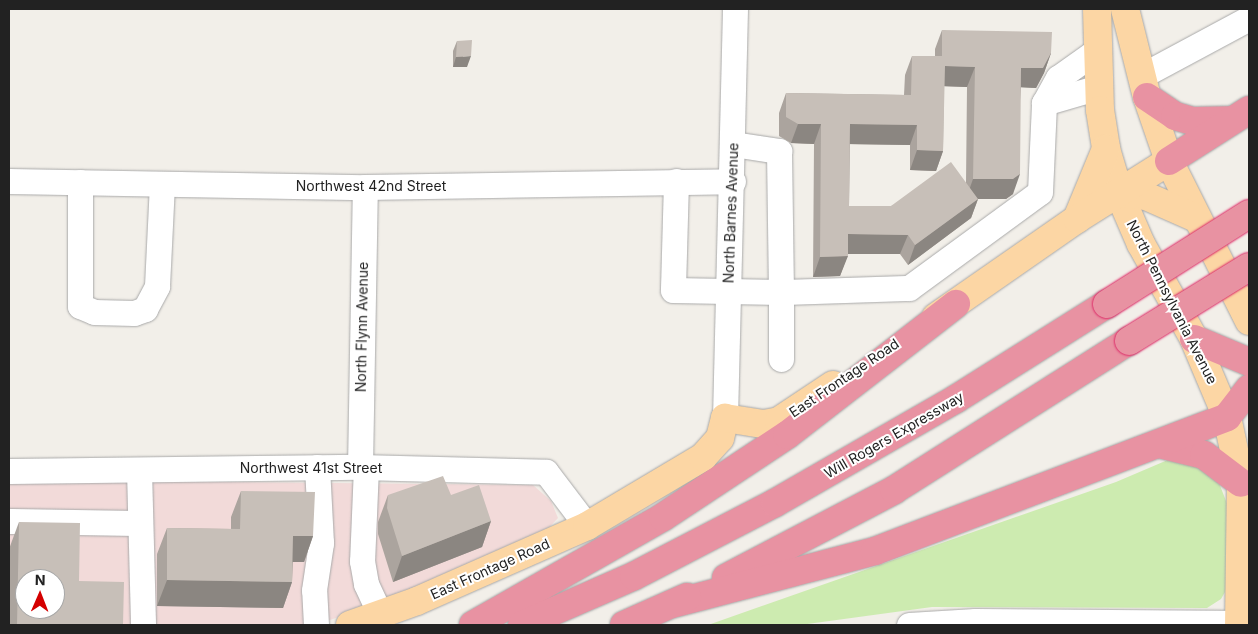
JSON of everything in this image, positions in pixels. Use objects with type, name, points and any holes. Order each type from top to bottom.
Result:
[{"type":"highway","points":[[1144,86],[1175,116],[1193,121],[1241,115]]},
{"type":"highway","points":[[1169,161],[1241,115]]},
{"type":"highway","name":"Will Rogers Expressway","points":[[522,625],[634,576],[775,503],[956,399],[1249,214]]},
{"type":"highway","points":[[624,625],[672,604],[894,490],[1249,267]]},
{"type":"highway","points":[[473,625],[663,517],[726,476],[787,435],[956,304]]},
{"type":"highway","points":[[1194,339],[1249,362]]},
{"type":"highway","points":[[672,604],[875,551],[1227,417],[1249,389]]},
{"type":"highway","points":[[1159,444],[1204,455],[1240,483]]},
{"type":"main road","name":"North Pennsylvania Avenue","points":[[1097,9],[1096,51],[1106,149],[1119,193],[1141,244],[1194,339],[1227,417],[1240,483],[1242,624]]},
{"type":"main road","points":[[1125,9],[1144,86],[1169,161],[1249,321]]},
{"type":"main road","points":[[1076,219],[1106,149]]},
{"type":"main road","name":"East Frontage Road","points":[[350,625],[498,567],[587,526],[703,458],[720,438],[725,418],[764,424],[779,421],[956,304],[1076,219],[1169,161]]},
{"type":"main road","points":[[1119,193],[1146,196],[1196,218]]},
{"type":"street","name":"North Barnes Avenue","points":[[725,418],[733,181],[735,9]]},
{"type":"street","points":[[1144,86],[1249,18]]},
{"type":"street","points":[[676,181],[673,290],[781,292],[910,288],[1040,192],[1044,103],[1058,78],[1096,51]]},
{"type":"street","points":[[1044,103],[1099,87]]},
{"type":"street","points":[[733,144],[778,151],[781,359]]},
{"type":"street","name":"Northwest 42nd Street","points":[[9,181],[365,187],[733,181]]},
{"type":"street","points":[[80,182],[80,306],[94,312],[134,313],[145,309],[157,286],[162,184]]},
{"type":"street","name":"North Flynn Avenue","points":[[365,187],[362,561],[366,584],[380,614]]},
{"type":"street","points":[[316,625],[314,590],[320,543],[317,467]]},
{"type":"street","name":"Northwest 41st Street","points":[[9,471],[363,467],[546,472],[587,526]]},
{"type":"street","points":[[139,470],[143,625]]},
{"type":"street","points":[[9,521],[140,523]]},
{"type":"street","points":[[908,625],[975,623],[1242,624]]},
{"type":"shaded area","points":[[9,480],[533,485],[551,501],[558,518],[538,539],[459,574],[316,625],[9,625]]},
{"type":"green space","points":[[1170,459],[1198,464],[1219,483],[1228,506],[1229,585],[1221,599],[1207,608],[932,607],[800,625],[708,625],[1116,482]]},
{"type":"building","points":[[942,30],[1052,32],[1051,53],[1043,68],[1021,68],[1020,174],[1013,179],[973,179],[975,67],[945,66],[943,151],[917,150],[917,125],[850,124],[849,206],[891,206],[951,162],[978,199],[915,245],[908,235],[848,234],[848,256],[820,257],[821,124],[798,124],[786,117],[786,93],[911,95],[912,56],[942,56]]},
{"type":"building","points":[[472,40],[471,56],[456,57],[457,41]]},
{"type":"building","points":[[443,476],[451,495],[479,485],[491,521],[402,556],[387,508],[388,495]]},
{"type":"building","points":[[241,491],[315,492],[313,536],[293,536],[292,582],[167,580],[167,528],[240,529]]},
{"type":"building","points":[[19,522],[80,523],[79,581],[124,582],[123,625],[17,625],[17,619],[65,619],[65,569],[18,569]]}]
